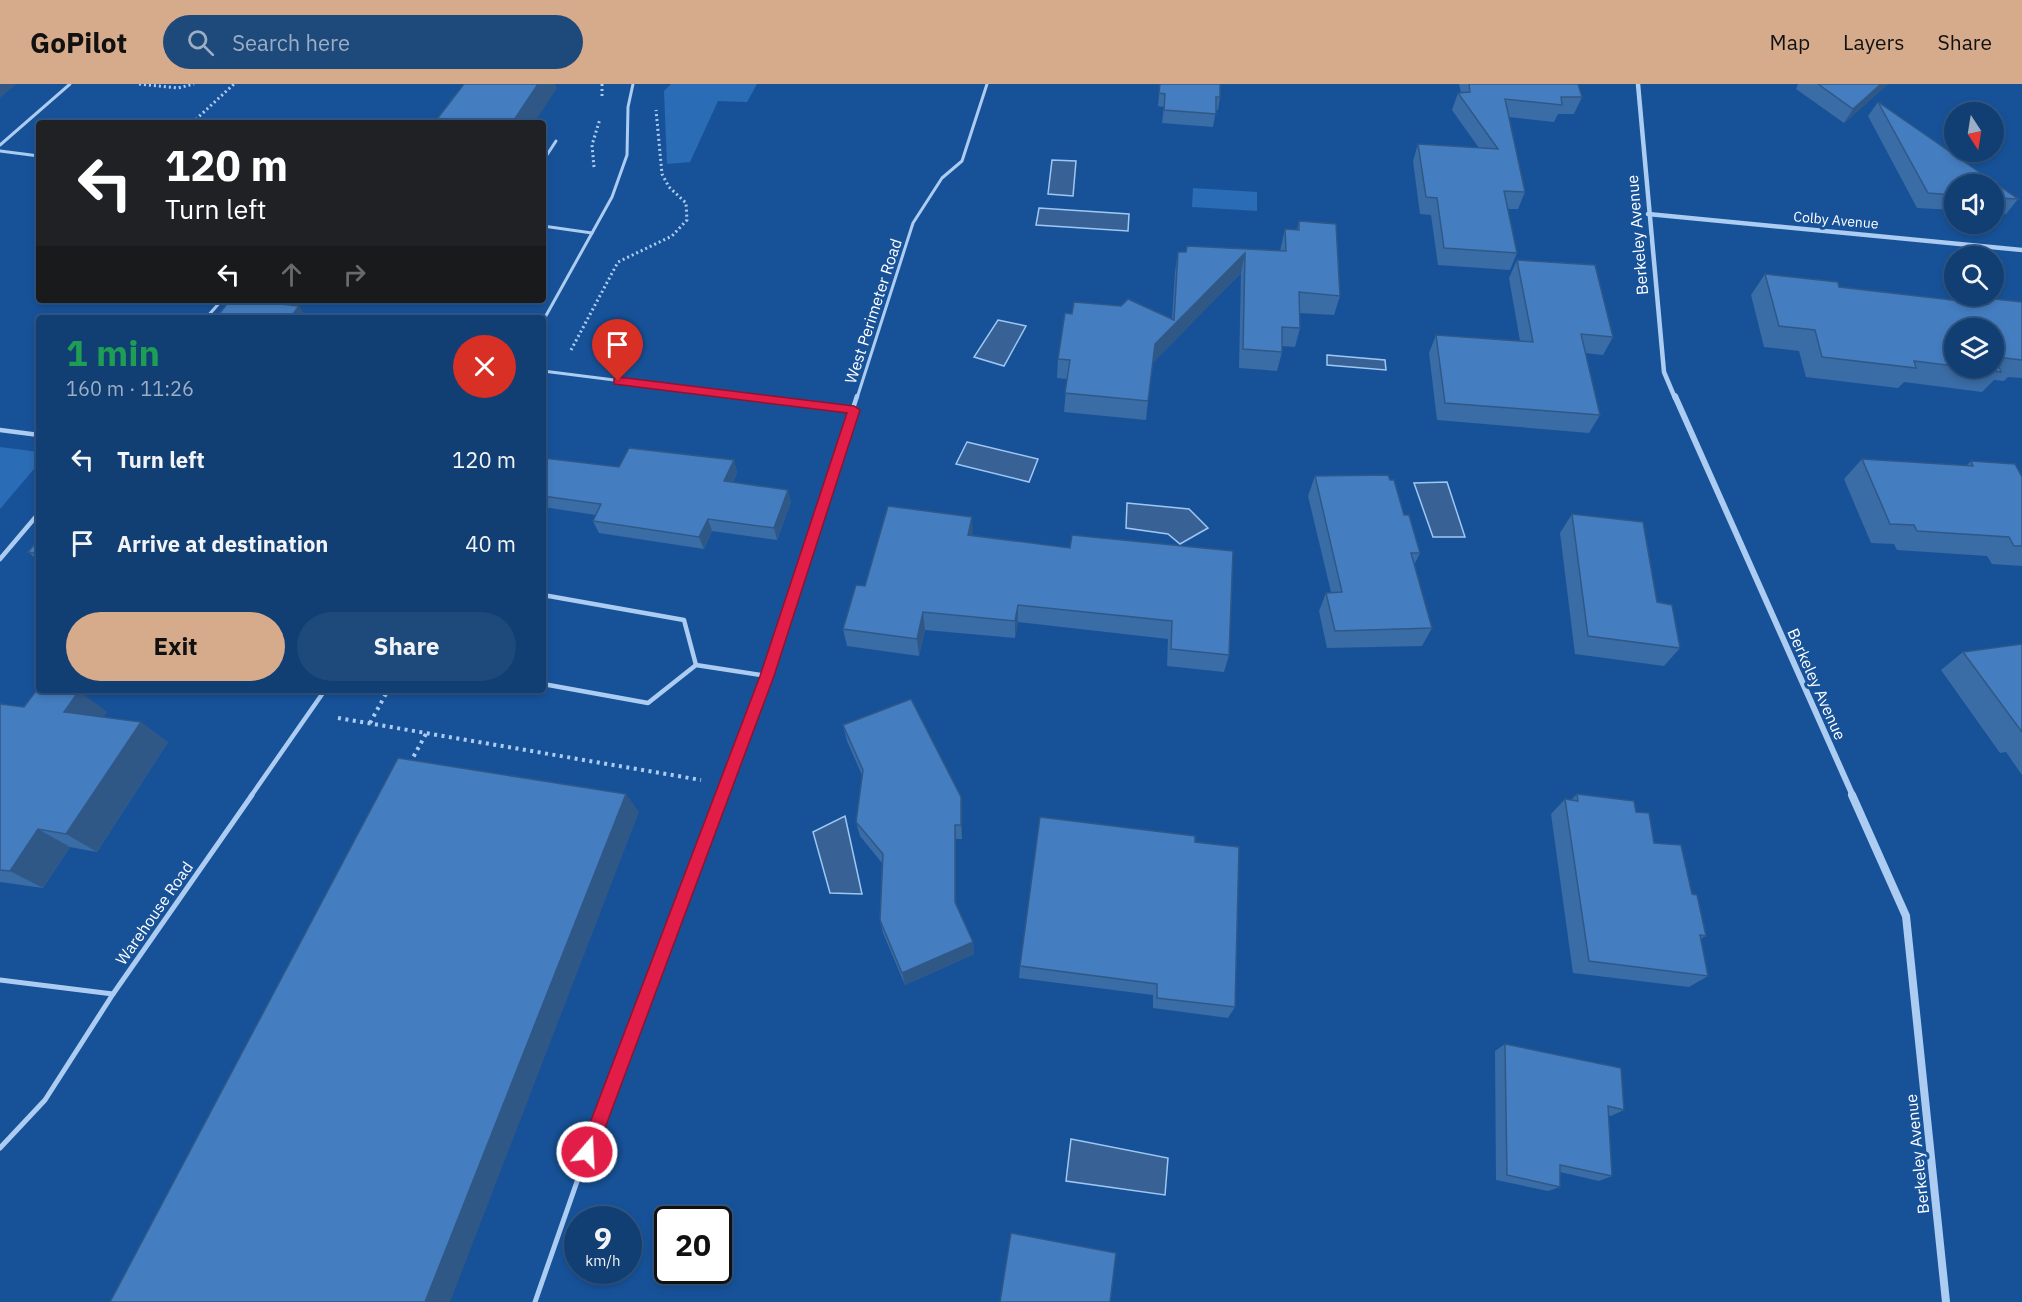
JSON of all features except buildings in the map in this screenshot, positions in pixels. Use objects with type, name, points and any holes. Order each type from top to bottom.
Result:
[{"type":"street","name":"Berkeley Avenue","points":[[1638,84],[1664,372],[1906,916],[1946,1302]]},
{"type":"street","name":"Colby Avenue","points":[[1648,214],[2022,250]]},
{"type":"lane","points":[[0,145],[70,84]]},
{"type":"lane","points":[[546,316],[612,197],[627,155],[628,107],[633,84]]},
{"type":"lane","name":"West Perimeter Road","points":[[535,1302],[610,1087],[767,676],[913,223],[942,178],[962,161],[987,84]]},
{"type":"lane","points":[[546,156],[556,141]]},
{"type":"lane","points":[[0,151],[36,156]]},
{"type":"lane","points":[[546,226],[592,233]]},
{"type":"lane","points":[[209,315],[219,303]]},
{"type":"lane","points":[[546,372],[854,410]]},
{"type":"lane","points":[[0,430],[36,435]]},
{"type":"lane","points":[[0,559],[36,517]]},
{"type":"lane","points":[[546,597],[684,620],[696,664]]},
{"type":"lane","points":[[546,685],[648,703],[696,664],[767,676]]},
{"type":"lane","name":"Warehouse Road","points":[[0,1148],[45,1100],[113,994],[323,693]]},
{"type":"lane","points":[[0,980],[113,994]]},
{"type":"path","points":[[139,84],[178,88],[194,84]]},
{"type":"path","points":[[195,120],[234,84]]},
{"type":"path","points":[[602,84],[602,105]]},
{"type":"path","points":[[559,374],[618,262],[672,236],[687,220],[686,202],[669,187],[662,174],[655,107]]},
{"type":"path","points":[[595,169],[592,145],[601,115]]},
{"type":"path","points":[[370,723],[386,693]]},
{"type":"path","points":[[337,718],[710,782]]},
{"type":"path","points":[[410,764],[427,732]]},
{"type":"shaded area","points":[[671,84],[757,84],[747,102],[718,101],[690,162],[667,164],[664,91]]},
{"type":"shaded area","points":[[1052,160],[1076,161],[1073,196],[1048,194]]},
{"type":"shaded area","points":[[1193,188],[1257,192],[1257,211],[1192,207]]},
{"type":"shaded area","points":[[1039,208],[1129,214],[1128,231],[1036,225]]},
{"type":"shaded area","points":[[998,320],[1026,326],[1004,366],[974,357]]},
{"type":"shaded area","points":[[1327,355],[1385,360],[1386,370],[1327,365]]},
{"type":"shaded area","points":[[967,442],[1038,459],[1029,482],[956,464]]},
{"type":"shaded area","points":[[0,447],[36,452],[36,467],[0,509]]},
{"type":"shaded area","points":[[1447,482],[1465,537],[1433,537],[1414,483]]},
{"type":"shaded area","points":[[1127,503],[1189,509],[1208,528],[1180,544],[1168,534],[1126,528]]},
{"type":"shaded area","points":[[845,816],[862,894],[830,893],[813,832]]},
{"type":"shaded area","points":[[1071,1139],[1168,1158],[1165,1195],[1066,1181]]},
{"type":"route","points":[[587,1152],[767,676],[854,410],[618,381]]}]
